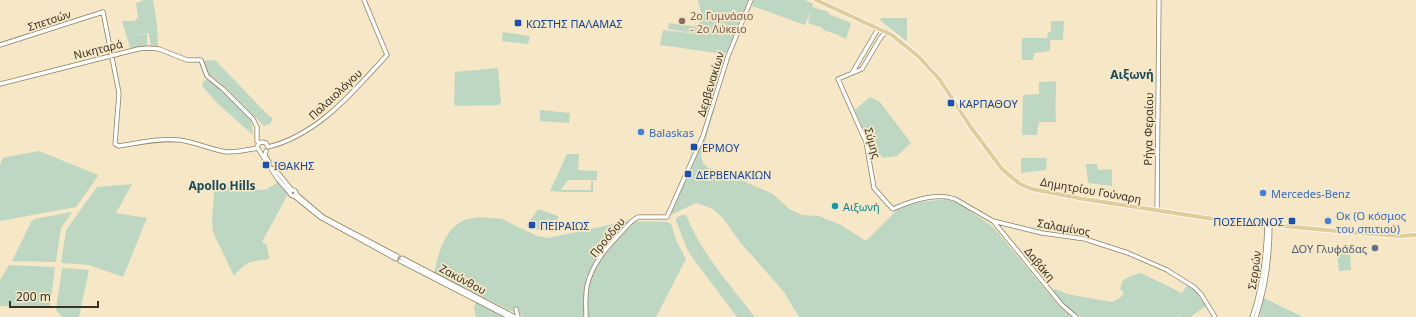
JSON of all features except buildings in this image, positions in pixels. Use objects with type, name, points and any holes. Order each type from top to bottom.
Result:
[{"type":"main road","name":"Δημητρίου Γούναρη","points":[[816,0],[892,35],[907,46],[932,70],[1002,169],[1020,184],[1032,189],[1048,193],[1220,220],[1358,234],[1401,236],[1416,235]]},
{"type":"street","name":"Παλαιολόγου","points":[[268,146],[291,140],[306,132],[343,101],[387,55],[364,0]]},
{"type":"street","name":"Δερβενακίων","points":[[638,216],[667,217],[704,136],[728,56],[751,0]]},
{"type":"street","name":"Ρήγα Φεραίου","points":[[1156,210],[1159,0]]},
{"type":"street","name":"Σπετσών","points":[[0,45],[103,12],[111,55]]},
{"type":"street","points":[[851,74],[868,48],[878,29]]},
{"type":"street","points":[[851,74],[862,69],[881,37],[886,32]]},
{"type":"street","name":"Νικηταρά","points":[[0,84],[111,55],[148,48],[159,49],[187,60],[201,60],[207,76],[223,89],[253,119],[257,127],[257,141],[259,143]]},
{"type":"street","points":[[111,55],[119,100],[115,144],[119,146],[156,140],[180,140],[227,152],[240,152],[258,148]]},
{"type":"street","name":"Σύμης","points":[[851,74],[838,79],[866,142],[874,188],[893,208]]},
{"type":"street","points":[[264,142],[268,146],[263,152],[258,148],[259,143],[264,142]]},
{"type":"street","name":"Ζακύνθου","points":[[263,152],[263,157],[278,178],[291,192],[291,195],[295,195],[320,217],[397,257],[400,256],[401,260],[509,316],[517,317]]},
{"type":"street","name":"Σαλαμίνος","points":[[893,208],[926,199],[949,197],[992,221],[1042,233],[1085,239],[1128,253],[1167,270],[1194,287],[1201,294],[1215,317]]},
{"type":"street","name":"Προόδου","points":[[586,317],[586,287],[591,272],[601,255],[638,216]]},
{"type":"street","name":"Δαβάκη","points":[[992,221],[1062,306],[1076,317]]},
{"type":"street","name":"Σερρών","points":[[1252,317],[1259,295],[1263,272],[1268,224]]},
{"type":"street","name":"Σερρών","points":[[1256,317],[1262,296],[1270,247],[1268,224]]},
{"type":"street","points":[[509,316],[516,310],[517,317]]},
{"type":"green space","points":[[144,0],[153,0],[157,24],[158,46],[151,46],[149,33],[132,35],[147,34],[147,46],[130,48],[122,21],[134,21],[138,18],[136,3]]},
{"type":"green space","points":[[698,0],[748,0],[727,52],[724,54],[660,45],[663,30],[698,34],[668,29],[669,23],[699,27],[701,13]]},
{"type":"green space","points":[[754,0],[805,0],[813,4],[812,7],[829,12],[828,14],[851,23],[846,39],[823,30],[823,28],[808,23],[811,10],[805,25],[752,6]]},
{"type":"green space","points":[[881,18],[907,18],[907,40],[906,41],[880,20]]},
{"type":"green space","points":[[1051,21],[1064,21],[1063,40],[1050,40],[1050,51],[1034,53],[1033,60],[1022,60],[1022,38],[1047,38],[1048,32],[1051,31]]},
{"type":"green space","points":[[503,32],[530,36],[528,44],[502,41]]},
{"type":"green space","points":[[215,60],[269,116],[273,118],[270,124],[264,126],[221,83],[208,73],[203,61]]},
{"type":"green space","points":[[498,68],[501,103],[499,105],[456,106],[454,104],[455,72]]},
{"type":"green space","points":[[205,80],[210,81],[222,90],[249,118],[251,121],[253,135],[218,104],[202,86]]},
{"type":"green space","points":[[1056,81],[1056,122],[1039,122],[1037,135],[1022,135],[1023,95],[1039,94],[1039,82]]},
{"type":"green space","points":[[718,92],[701,156],[703,163],[708,168],[715,169],[773,194],[789,209],[802,215],[819,216],[841,225],[866,241],[896,211],[906,206],[946,199],[953,201],[960,204],[993,227],[1060,307],[1072,317],[799,317],[784,292],[740,242],[723,218],[713,209],[696,203],[673,214],[670,213],[704,140]]},
{"type":"green space","points":[[870,97],[880,102],[911,143],[897,156],[882,158],[881,155],[872,156],[866,136],[855,110]]},
{"type":"green space","points":[[540,110],[570,113],[569,123],[540,121]]},
{"type":"green space","points":[[39,151],[98,176],[76,207],[0,221],[0,165],[2,159]]},
{"type":"green space","points":[[567,154],[579,154],[578,170],[597,171],[597,180],[568,180],[561,190],[591,190],[591,181],[593,181],[593,192],[550,191]]},
{"type":"green space","points":[[1021,158],[1047,158],[1046,170],[1021,173]]},
{"type":"green space","points":[[1086,164],[1097,164],[1098,170],[1112,169],[1112,186],[1088,183]]},
{"type":"green space","points":[[278,182],[288,194],[262,242],[267,245],[269,259],[246,264],[234,276],[213,232],[212,221],[215,184],[261,190],[267,189]]},
{"type":"green space","points":[[132,184],[116,213],[147,218],[123,277],[89,265],[61,263],[66,230],[97,187]]},
{"type":"green space","points":[[538,209],[558,216],[557,231],[545,231],[526,226]]},
{"type":"green space","points":[[72,212],[61,228],[56,262],[12,261],[31,222],[34,219]]},
{"type":"green space","points":[[686,215],[692,229],[708,256],[755,317],[737,317],[692,257],[687,249],[676,221],[676,218]]},
{"type":"green space","points":[[480,217],[502,219],[537,236],[548,238],[627,221],[667,222],[671,224],[677,242],[686,259],[656,317],[524,317],[434,273],[440,250],[447,235],[458,224],[465,220]]},
{"type":"green space","points":[[1337,252],[1350,252],[1351,270],[1339,271]]},
{"type":"green space","points":[[9,265],[55,267],[50,307],[0,306],[0,280]]},
{"type":"green space","points":[[62,268],[89,270],[79,317],[62,317],[56,310]]},
{"type":"green space","points":[[1141,273],[1182,293],[1188,284],[1200,295],[1200,298],[1206,306],[1190,317],[1180,317],[1177,313],[1179,317],[1081,317],[1068,308],[1053,291],[1055,289],[1067,294],[1112,302],[1120,298],[1124,293],[1120,289],[1123,280]]},
{"type":"green space","points":[[1264,298],[1303,317],[1259,317]]},
{"type":"green space","points":[[476,301],[506,317],[476,317],[474,308]]},
{"type":"place","name":"2ο Γυμνάσιο - 2ο Λύκειο","points":[[682,21]]},
{"type":"place","name":"ΚΩΣΤΗΣ ΠΑΛΑΜΑΣ","points":[[518,23]]},
{"type":"place","name":"ΚΑΡΠΑΘΟΥ","points":[[951,103]]},
{"type":"place","name":"Balaskas","points":[[641,132]]},
{"type":"place","name":"ΕΡΜΟΥ","points":[[694,147]]},
{"type":"place","name":"ΙΘΑΚΗΣ","points":[[266,165]]},
{"type":"place","name":"ΔΕΡΒΕΝΑΚΙΩΝ","points":[[688,174]]},
{"type":"place","name":"Mercedes-Benz","points":[[1263,193]]},
{"type":"place","name":"Αιξωνή","points":[[835,206]]},
{"type":"place","name":"ΠΟΣΕΙΔΩΝΟΣ","points":[[1292,221]]},
{"type":"place","name":"Οκ (Ο κόσμος του σπιτιού)","points":[[1328,221]]},
{"type":"place","name":"ΠΕΙΡΑΙΩΣ","points":[[532,225]]},
{"type":"place","name":"ΔΟΥ Γλυφάδας","points":[[1375,248]]},
{"type":"district","name":"Αιξωνή","points":[[1132,74]]},
{"type":"district","name":"Apollo Hills","points":[[222,185]]}]
